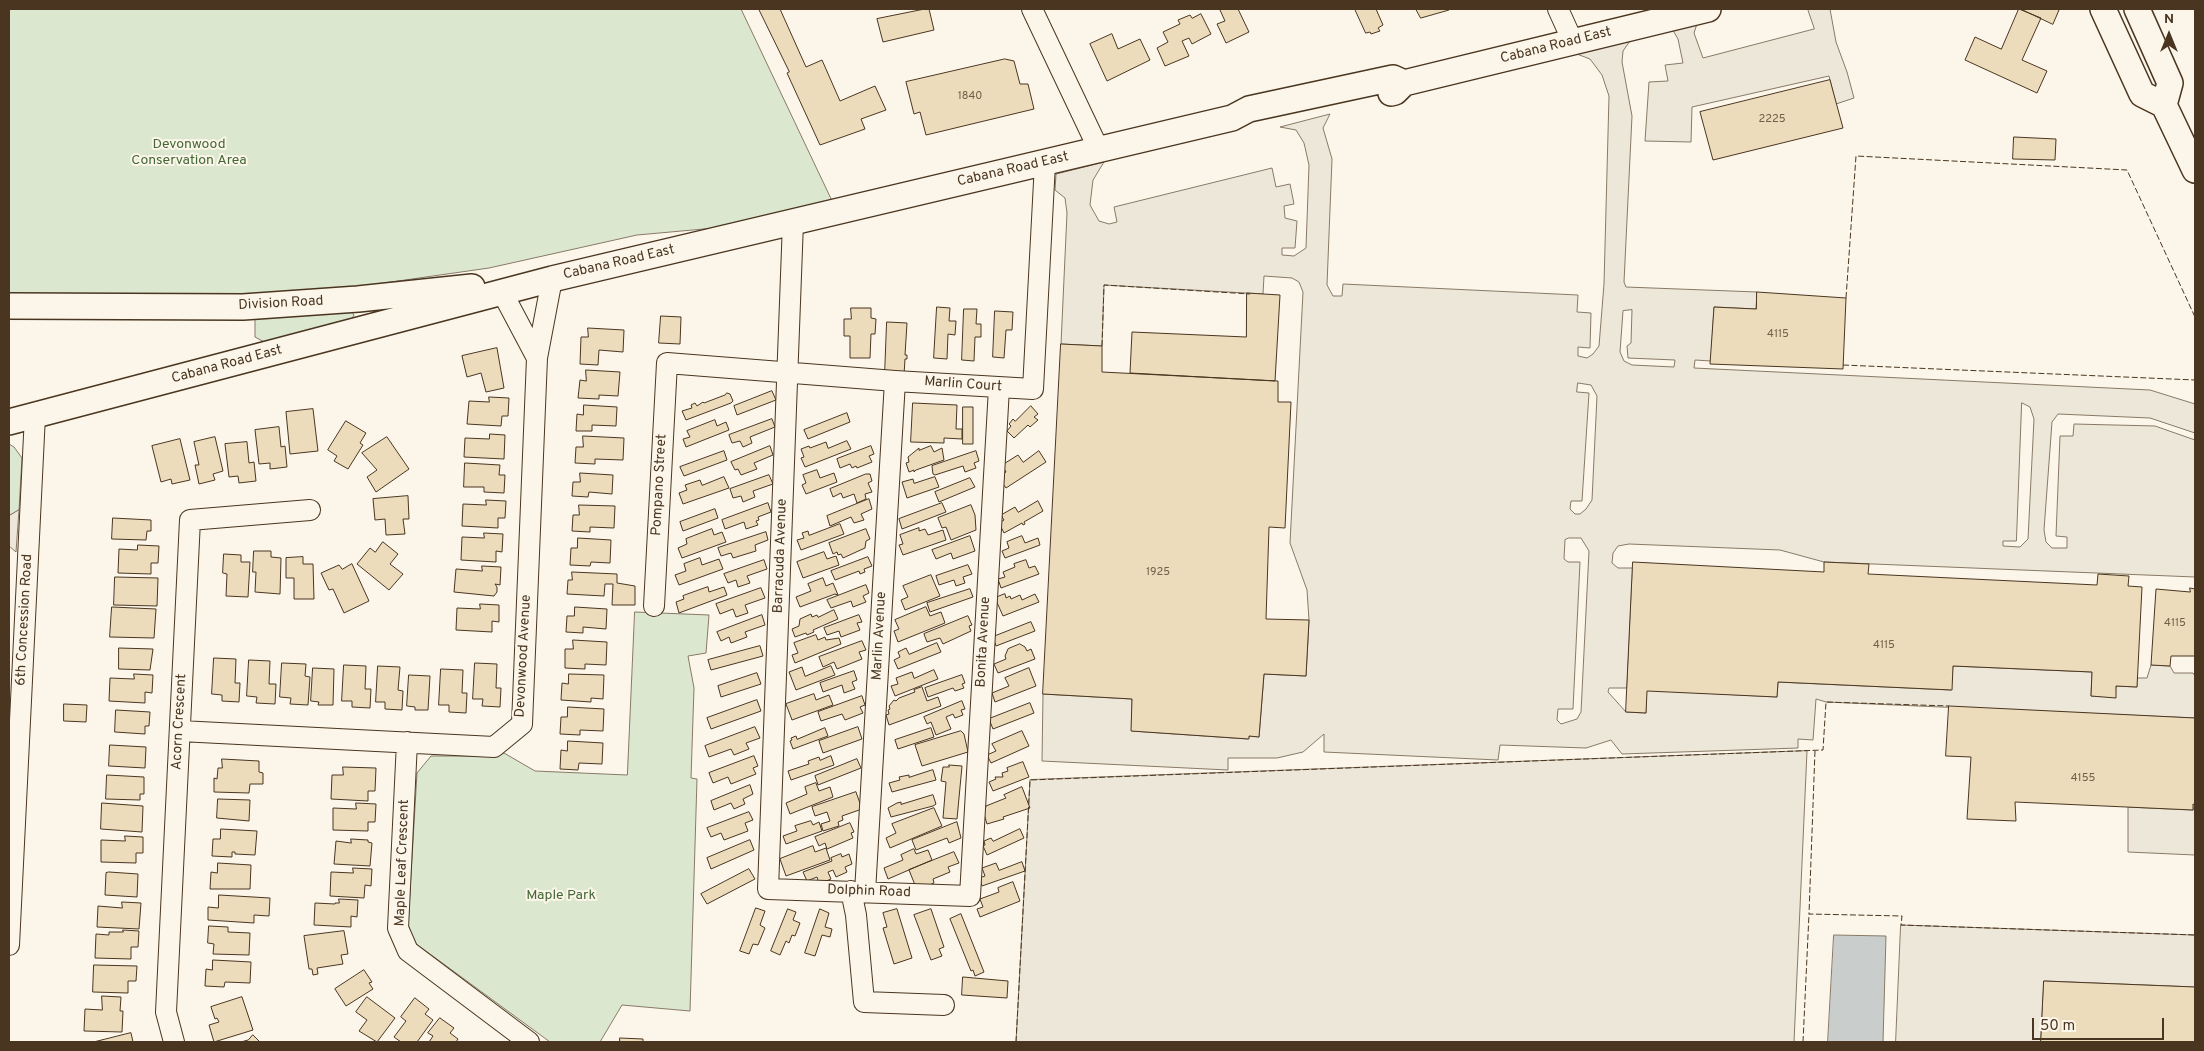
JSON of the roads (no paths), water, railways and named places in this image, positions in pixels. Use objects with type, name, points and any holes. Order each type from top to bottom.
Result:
[{"type":"main road","name":"Cabana Road East","points":[[9,422],[552,279],[1232,118],[1253,123],[1395,92],[1404,83],[1708,9]]},
{"type":"main road","points":[[2103,9],[2142,94],[2164,105],[2195,170]]},
{"type":"main road","points":[[2137,9],[2170,83],[2164,105]]},
{"type":"main road","name":"Division Road","points":[[9,306],[243,307],[358,299],[552,279]]},
{"type":"street","points":[[1032,9],[1099,150]]},
{"type":"street","points":[[1558,9],[1573,42]]},
{"type":"street","name":"Marlin Court","points":[[667,363],[895,381],[1033,389],[1045,163]]},
{"type":"street","name":"Barracuda Avenue","points":[[768,889],[793,222]]},
{"type":"street","name":"Devonwood Avenue","points":[[180,731],[494,747],[522,724],[537,358],[552,279]]},
{"type":"street","points":[[502,292],[537,358]]},
{"type":"street","name":"Pompano Street","points":[[654,606],[667,363]]},
{"type":"street","name":"Marlin Avenue","points":[[895,381],[856,915],[864,1002],[944,1005]]},
{"type":"street","name":"Bonita Avenue","points":[[970,896],[999,388]]},
{"type":"street","name":"6th Concession Road","points":[[9,945],[35,415]]},
{"type":"street","name":"Acorn Crescent","points":[[174,1042],[166,1012],[190,520],[310,510]]},
{"type":"street","name":"Maple Leaf Crescent","points":[[407,742],[398,928],[408,951],[529,1042]]},
{"type":"street","name":"Dolphin Road","points":[[768,889],[970,896]]},
{"type":"park label","name":"Devonwood Conservation Area","points":[[189,154]]},
{"type":"park label","name":"Maple Park","points":[[561,896]]}]
